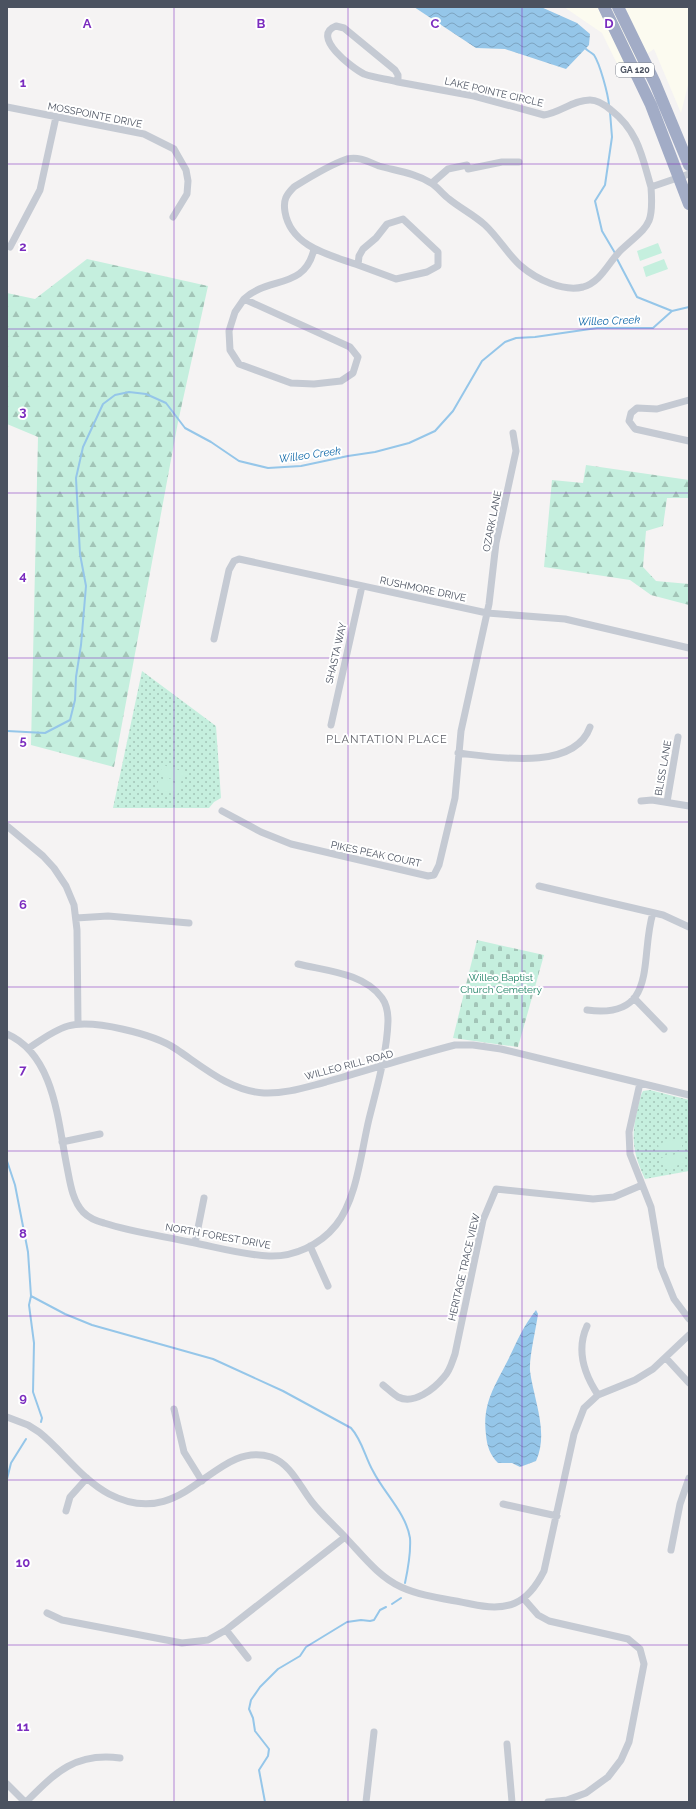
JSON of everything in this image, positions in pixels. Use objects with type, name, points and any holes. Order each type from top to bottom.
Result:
[{"type":"highway","points":[[594,7],[606,11]]},
{"type":"highway","name":"GA 120","points":[[618,7],[655,83],[689,165]]},
{"type":"highway","name":"GA 120","points":[[606,11],[684,176],[689,204]]},
{"type":"street","name":"LAKE POINTE CIRCLE","points":[[314,249],[303,241],[290,227],[286,218],[283,203],[287,194],[294,187],[311,177],[348,159],[358,158],[413,174],[432,183],[448,198],[484,224],[520,266],[532,274],[554,284],[573,289],[583,287],[599,278],[618,253],[646,228],[653,208],[651,187],[641,152],[634,135],[627,124],[603,103],[589,100],[578,102],[552,114],[544,115],[474,96],[398,82],[371,76],[357,69],[329,44],[326,37],[328,31],[336,26],[344,28],[395,70],[398,75],[398,82]]},
{"type":"street","name":"MOSSPOINTE DRIVE","points":[[7,106],[144,134],[174,149],[186,170],[188,182],[187,194],[173,217]]},
{"type":"street","points":[[10,247],[40,190],[56,117]]},
{"type":"street","points":[[432,183],[448,169],[467,165],[468,169],[502,162],[520,162]]},
{"type":"street","points":[[651,187],[684,176]]},
{"type":"street","points":[[244,299],[350,347],[358,358],[353,373],[341,381],[314,384],[291,383],[239,364],[230,350],[229,331],[234,312],[244,299],[258,288],[292,279],[300,274],[307,267],[314,249],[396,279],[427,272],[438,266],[438,252],[403,219],[387,224],[376,238],[363,249],[359,256],[358,265]]},
{"type":"street","points":[[689,400],[657,409],[637,408],[631,413],[629,421],[635,429],[689,441]]},
{"type":"street","name":"OZARK LANE","points":[[487,613],[496,543],[516,451],[513,433]]},
{"type":"street","name":"RUSHMORE DRIVE","points":[[214,639],[229,570],[234,560],[244,560],[487,613],[565,619],[689,648]]},
{"type":"street","name":"SHASTA WAY","points":[[330,725],[362,586]]},
{"type":"street","name":"PIKES PEAK COURT","points":[[222,811],[260,832],[291,844],[428,876],[434,875],[439,865],[454,798],[458,753],[487,613]]},
{"type":"street","points":[[458,753],[520,759],[543,758],[566,750],[582,741],[590,727]]},
{"type":"street","name":"BLISS LANE","points":[[667,802],[678,737]]},
{"type":"street","name":"BLISS LANE","points":[[641,801],[652,800],[689,806]]},
{"type":"street","points":[[7,826],[43,856],[54,868],[66,886],[74,905],[76,918],[78,1024]]},
{"type":"street","points":[[539,886],[652,913],[689,927]]},
{"type":"street","points":[[587,1010],[604,1012],[615,1010],[634,998],[645,977],[647,938],[652,913]]},
{"type":"street","points":[[76,918],[108,916],[188,923]]},
{"type":"street","name":"NORTH FOREST DRIVE","points":[[7,1034],[19,1040],[29,1048],[36,1058],[48,1084],[73,1195],[78,1206],[88,1216],[115,1226],[269,1256],[290,1254],[310,1246],[326,1235],[336,1225],[350,1200],[381,1067],[388,1018],[385,1004],[379,994],[371,986],[355,978],[298,964]]},
{"type":"street","points":[[634,998],[664,1029]]},
{"type":"street","name":"WILLEO RILL ROAD","points":[[29,1048],[64,1027],[78,1024],[129,1030],[155,1037],[167,1043],[221,1079],[236,1086],[254,1092],[278,1092],[298,1089],[381,1067],[455,1045],[473,1045],[501,1049],[689,1095]]},
{"type":"street","points":[[640,1083],[628,1139],[631,1160],[651,1207],[661,1267],[674,1299],[689,1320]]},
{"type":"street","points":[[62,1142],[100,1134]]},
{"type":"street","name":"HERITAGE TRACE VIEW","points":[[383,1385],[398,1397],[407,1399],[416,1398],[434,1387],[448,1370],[454,1354],[483,1220],[496,1189],[592,1200],[614,1197],[642,1185]]},
{"type":"street","points":[[195,1242],[204,1198]]},
{"type":"street","points":[[310,1246],[328,1286]]},
{"type":"street","points":[[587,1326],[582,1344],[584,1366],[588,1378],[598,1395]]},
{"type":"street","points":[[7,1417],[28,1425],[39,1432],[87,1478],[100,1488],[116,1497],[144,1503],[159,1502],[177,1497],[227,1463],[241,1456],[253,1454],[273,1458],[289,1470],[312,1502],[377,1571],[393,1583],[409,1590],[492,1608],[510,1606],[524,1599],[535,1588],[544,1571],[574,1434],[580,1416],[587,1405],[598,1395],[644,1375],[666,1358],[689,1335]]},
{"type":"street","points":[[666,1358],[689,1383]]},
{"type":"street","points":[[174,1409],[184,1452],[202,1481]]},
{"type":"street","points":[[66,1511],[70,1497],[87,1478]]},
{"type":"street","points":[[671,1550],[680,1504],[689,1478]]},
{"type":"street","points":[[503,1504],[556,1516]]},
{"type":"street","points":[[48,1613],[62,1620],[182,1643],[208,1640],[226,1630],[345,1537]]},
{"type":"street","points":[[524,1599],[538,1615],[549,1621],[628,1639],[640,1649],[644,1664],[629,1742],[621,1760],[608,1777],[586,1793],[567,1800],[548,1802]]},
{"type":"street","points":[[226,1630],[248,1658]]},
{"type":"street","points":[[366,1802],[374,1732]]},
{"type":"street","points":[[507,1744],[512,1802]]},
{"type":"street","points":[[7,1784],[26,1802],[53,1775],[73,1764],[104,1756],[120,1758]]},
{"type":"shaded area","points":[[564,7],[689,7],[689,81],[681,113],[654,49],[621,72],[602,33]]},
{"type":"green space","points":[[658,243],[662,253],[640,261],[637,251]]},
{"type":"green space","points":[[87,259],[208,286],[178,422],[114,767],[31,745],[38,437],[7,424],[7,293],[35,299]]},
{"type":"green space","points":[[664,259],[668,269],[646,277],[643,267]]},
{"type":"green space","points":[[586,465],[689,480],[689,498],[667,498],[663,526],[646,531],[643,567],[656,581],[689,584],[689,605],[651,595],[630,580],[544,567],[552,480],[583,483]]},
{"type":"green space","points":[[142,671],[216,726],[221,798],[214,802],[209,808],[113,808]]},
{"type":"green space","points":[[163,765],[185,772],[181,782],[159,775]]},
{"type":"green space","points":[[159,778],[181,785],[177,795],[156,789]]},
{"type":"green space","name":"Willeo Baptist Church Cemetery","points":[[477,940],[544,955],[518,1047],[453,1038]]},
{"type":"green space","points":[[650,1090],[689,1100],[689,1171],[645,1179],[634,1147],[634,1128],[641,1095],[643,1091]]},
{"type":"green space","points":[[680,1138],[683,1149],[660,1155],[658,1144]]},
{"type":"green space","points":[[684,1152],[686,1163],[664,1169],[661,1158]]},
{"type":"water","points":[[414,7],[541,7],[577,23],[590,34],[589,45],[566,69],[505,49],[476,48]]},
{"type":"water","points":[[536,1310],[538,1314],[530,1371],[541,1428],[540,1450],[536,1461],[520,1467],[512,1463],[498,1463],[493,1457],[486,1439],[486,1413],[495,1386],[521,1333]]},
{"type":"waterway","points":[[586,49],[594,55],[599,65],[609,105]]},
{"type":"waterway","points":[[610,112],[612,137],[605,185],[595,201],[602,231],[615,253]]},
{"type":"waterway","points":[[616,257],[637,297],[672,311]]},
{"type":"waterway","name":"Willeo Creek","points":[[7,731],[45,733],[70,720],[75,700],[76,677],[81,645],[86,586],[80,554],[76,478],[83,447],[103,404],[115,395],[129,392],[146,394],[166,403],[185,428],[211,442],[239,461],[268,468],[301,466],[375,452],[409,443],[435,431],[453,411],[482,361],[505,342],[516,338],[535,337],[597,328],[653,328],[672,311],[689,307]]},
{"type":"waterway","points":[[7,1161],[15,1185],[28,1252],[31,1296],[29,1305],[34,1343],[33,1392],[42,1418],[41,1422]]},
{"type":"waterway","points":[[31,1296],[65,1314],[92,1325],[213,1359],[283,1391],[351,1428],[361,1443],[370,1466],[404,1520],[408,1529],[410,1549],[405,1583]]},
{"type":"waterway","points":[[7,1479],[11,1463],[26,1439]]},
{"type":"waterway","points":[[392,1604],[401,1598]]},
{"type":"waterway","points":[[265,1802],[259,1770],[268,1756],[269,1749],[255,1731],[253,1718],[249,1709],[251,1700],[260,1687],[278,1669],[300,1656],[306,1647],[347,1622],[374,1620],[380,1610],[386,1607]]},
{"type":"district","name":"PLANTATION PLACE","points":[[387,739]]}]
